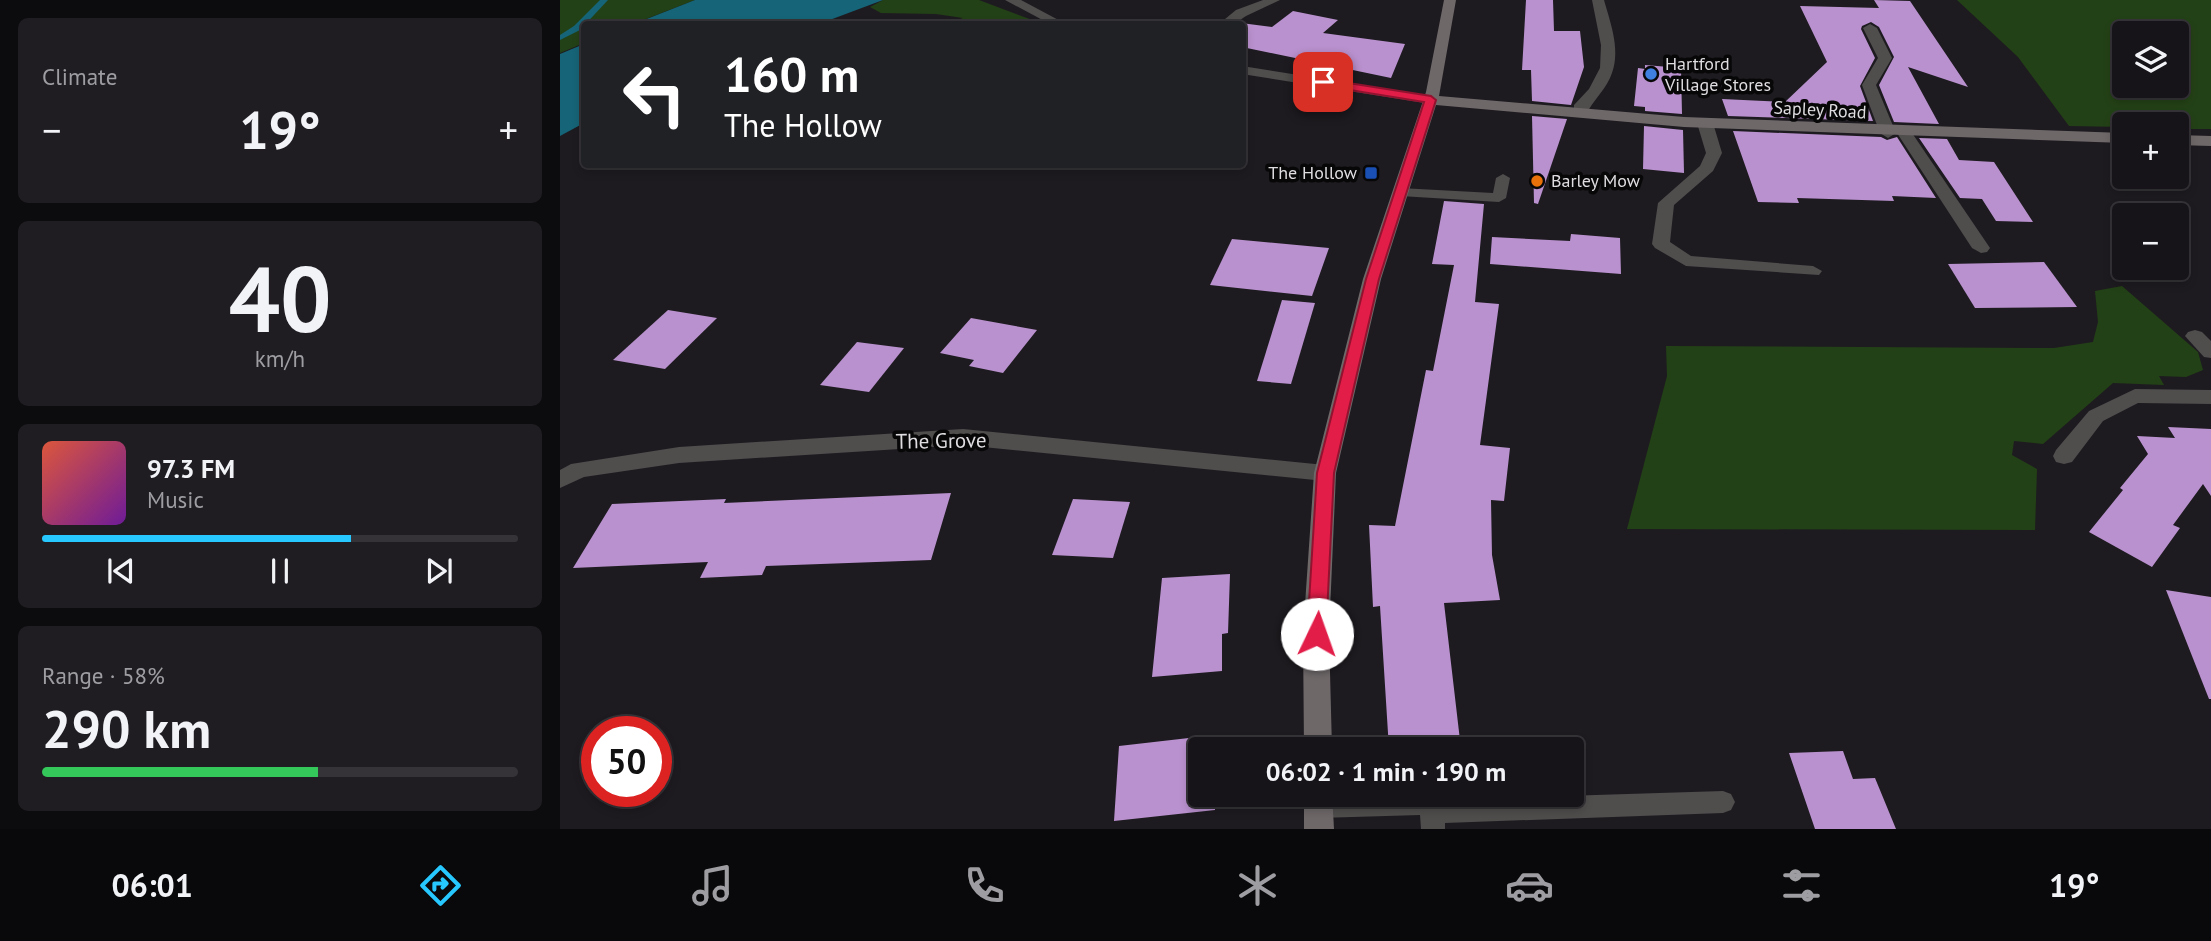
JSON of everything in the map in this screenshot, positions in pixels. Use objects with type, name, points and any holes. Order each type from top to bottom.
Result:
[{"type":"main road","points":[[1318,737],[1317,634],[1325,473],[1373,279],[1431,100],[1450,0]]},
{"type":"main road","name":"Sapley Road","points":[[1431,100],[1705,123],[1897,133],[2112,138]]},
{"type":"main road","points":[[2189,140],[2211,141]]},
{"type":"street","points":[[1011,0],[1053,21]]},
{"type":"street","points":[[1230,21],[1241,13],[1274,0]]},
{"type":"street","points":[[1581,112],[1581,104],[1600,87],[1611,56],[1598,0]]},
{"type":"street","points":[[1870,28],[1885,58],[1869,85],[1897,133],[1981,248]]},
{"type":"street","points":[[1246,71],[1431,100]]},
{"type":"street","points":[[1705,123],[1714,153],[1707,169],[1666,203],[1661,244],[1686,261],[1813,271]]},
{"type":"street","points":[[2195,336],[2211,352]]},
{"type":"street","points":[[2064,456],[2096,416],[2135,396],[2211,397]]},
{"type":"street","name":"The Grove","points":[[560,480],[579,470],[679,455],[963,437],[1325,473]]},
{"type":"lane","points":[[1400,192],[1499,198],[1503,178]]},
{"type":"lane","points":[[1318,810],[1431,803],[1432,821],[1723,802]]},
{"type":"green space","points":[[560,0],[695,0],[641,21],[581,21],[581,44],[560,53]]},
{"type":"green space","points":[[883,0],[979,0],[1035,21],[954,21],[963,18],[936,14],[881,13],[870,7]]},
{"type":"green space","points":[[1957,0],[2211,0],[2211,129],[2189,129],[2189,112],[2112,112],[2112,127],[2069,126],[2018,57]]},
{"type":"green space","points":[[2122,286],[2198,352],[2203,370],[2186,377],[2159,376],[2164,385],[2113,383],[2043,444],[2014,441],[2012,455],[2037,469],[2035,530],[1627,529],[1667,376],[1666,346],[2054,348],[2093,342],[2098,322],[2095,291]]},
{"type":"water","points":[[695,0],[883,0],[827,21],[642,21]]},
{"type":"water","points":[[581,45],[581,125],[560,136],[560,54]]},
{"type":"building","points":[[1526,0],[1553,0],[1554,31],[1580,31],[1584,67],[1571,105],[1532,101],[1531,70],[1522,70]]},
{"type":"building","points":[[1874,0],[1910,1],[1968,87],[1908,67],[1939,124],[1894,122],[1879,85],[1894,57],[1879,27],[1871,22],[1861,29],[1875,58],[1860,86],[1873,121],[1728,116],[1722,99],[1785,102],[1827,62],[1800,6],[1879,8]]},
{"type":"building","points":[[1293,11],[1338,20],[1323,33],[1405,44],[1391,78],[1246,48],[1246,24],[1272,27]]},
{"type":"building","points":[[1645,65],[1681,68],[1682,114],[1645,111],[1645,107],[1634,106],[1638,68],[1645,69]]},
{"type":"building","points":[[1532,116],[1567,119],[1538,204],[1534,203]]},
{"type":"building","points":[[1644,126],[1683,130],[1684,173],[1643,169]]},
{"type":"building","points":[[1733,131],[1881,137],[1887,140],[1897,137],[1936,198],[1892,196],[1894,201],[1797,198],[1799,203],[1758,202]]},
{"type":"building","points":[[1919,138],[1947,139],[1959,160],[1994,162],[2033,222],[1996,221],[1982,199],[1960,198]]},
{"type":"building","points":[[1444,201],[1484,204],[1475,302],[1499,304],[1480,445],[1510,448],[1504,501],[1491,500],[1492,555],[1500,600],[1444,603],[1460,737],[1388,737],[1380,606],[1373,607],[1369,525],[1395,526],[1426,370],[1433,371],[1454,265],[1432,264]]},
{"type":"building","points":[[1571,234],[1620,238],[1621,274],[1490,264],[1492,237],[1570,241]]},
{"type":"building","points":[[1232,239],[1329,248],[1312,296],[1210,285]]},
{"type":"building","points":[[2044,262],[2077,307],[1975,308],[1948,264]]},
{"type":"building","points":[[1282,300],[1315,303],[1291,384],[1257,381]]},
{"type":"building","points":[[668,310],[717,318],[665,369],[613,360]]},
{"type":"building","points":[[971,318],[1037,330],[1003,373],[969,366],[974,360],[940,353]]},
{"type":"building","points":[[857,342],[904,348],[869,392],[820,385]]},
{"type":"building","points":[[2168,427],[2211,429],[2211,496],[2203,484],[2173,525],[2180,528],[2152,567],[2089,532],[2148,454],[2137,436],[2175,438]]},
{"type":"building","points":[[951,493],[931,560],[766,566],[762,575],[700,578],[708,562],[573,568],[612,504],[726,499],[724,503]]},
{"type":"building","points":[[1073,499],[1130,502],[1113,558],[1052,555]]},
{"type":"building","points":[[1230,574],[1228,633],[1222,634],[1222,671],[1152,677],[1162,578]]},
{"type":"building","points":[[2166,590],[2211,597],[2211,699],[2209,699]]},
{"type":"building","points":[[1188,738],[1188,807],[1215,807],[1215,810],[1114,821],[1119,746]]},
{"type":"building","points":[[1843,751],[1853,779],[1875,778],[1896,829],[1815,829],[1789,753]]},
{"type":"waterway","points":[[584,21],[604,0]]},
{"type":"waterway","points":[[560,38],[581,24]]},
{"type":"place","name":"Hartford Village Stores","points":[[1651,74]]},
{"type":"place","name":"The Hollow","points":[[1371,173]]},
{"type":"place","name":"Barley Mow","points":[[1537,181]]},
{"type":"route","points":[[1317,634],[1325,473],[1373,279],[1431,100],[1323,82]]}]
